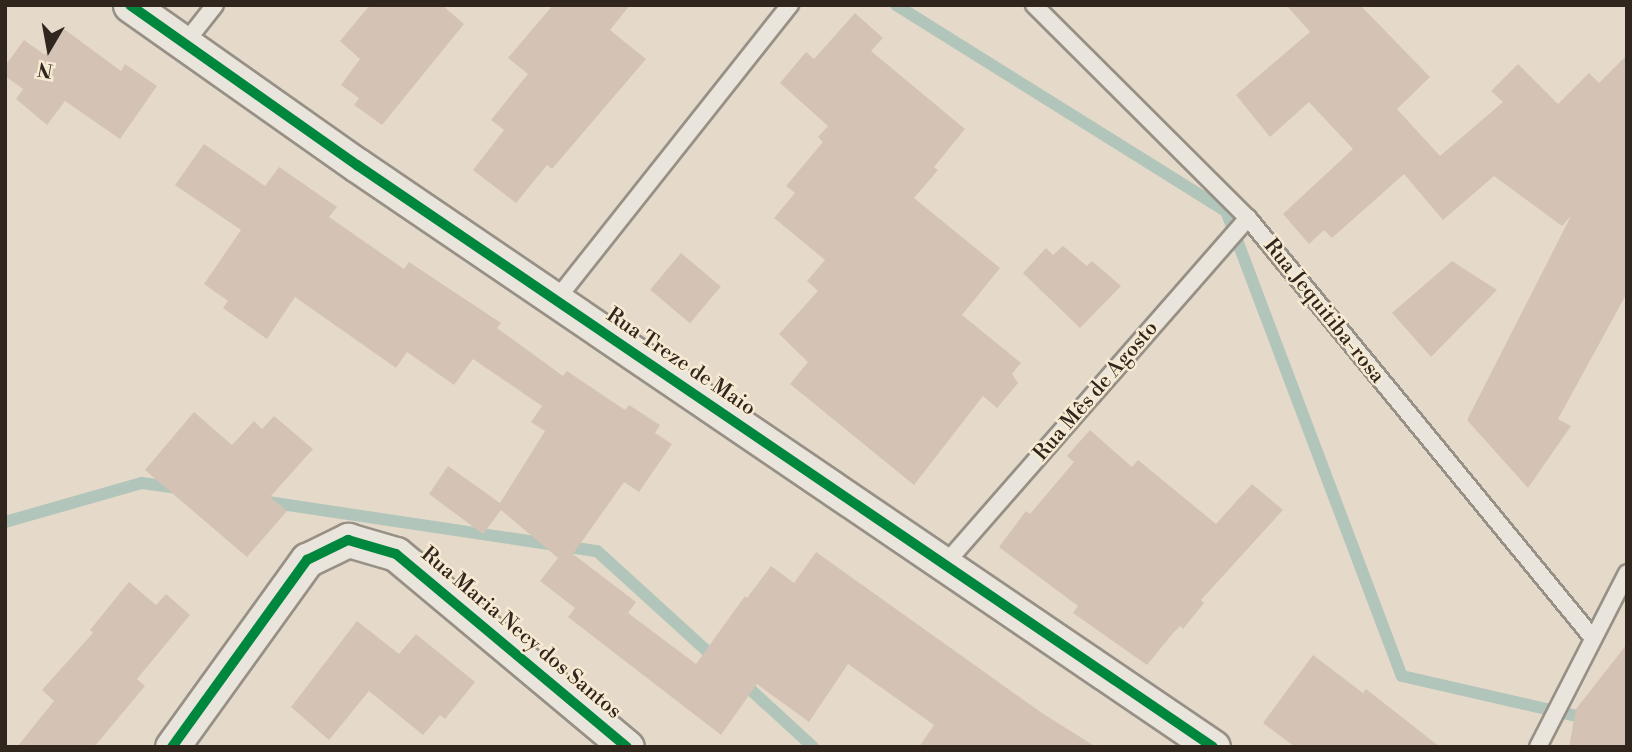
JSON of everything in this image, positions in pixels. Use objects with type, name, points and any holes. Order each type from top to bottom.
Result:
[{"type":"street","name":"Rua Treze de Maio","points":[[130,5],[556,300],[1213,747]]},
{"type":"street","name":"Rua Maria Necy dos Santos","points":[[172,747],[307,560],[348,540],[396,554],[627,747]]},
{"type":"lane","points":[[185,43],[215,5]]},
{"type":"lane","points":[[556,300],[790,5]]},
{"type":"lane","name":"Rua Jequitiba-rosa","points":[[1034,5],[1248,218],[1592,637]]},
{"type":"lane","name":"Rua Mês de Agosto","points":[[945,564],[1248,218]]},
{"type":"lane","points":[[1538,747],[1627,573]]},
{"type":"building","points":[[370,5],[442,5],[464,24],[382,125],[354,105],[359,98],[341,85],[360,59],[340,41]]},
{"type":"building","points":[[553,5],[630,5],[610,30],[646,59],[552,169],[547,165],[516,203],[473,170],[504,130],[491,120],[528,74],[508,58]]},
{"type":"building","points":[[1286,5],[1360,5],[1430,77],[1397,109],[1440,156],[1503,102],[1491,91],[1518,64],[1558,104],[1589,73],[1599,83],[1627,55],[1627,293],[1558,419],[1571,426],[1528,488],[1467,420],[1571,216],[1562,226],[1494,176],[1443,220],[1404,174],[1332,238],[1324,230],[1309,244],[1283,214],[1353,149],[1309,102],[1270,137],[1236,95],[1310,32]]},
{"type":"building","points":[[855,13],[883,38],[871,51],[965,129],[934,167],[938,170],[914,198],[1000,268],[962,315],[1021,363],[1012,374],[1018,383],[997,408],[983,396],[914,485],[790,384],[808,362],[779,334],[818,291],[807,281],[825,260],[774,218],[795,193],[786,186],[823,142],[818,137],[828,126],[780,83],[806,52],[814,59]]},
{"type":"building","points":[[64,29],[121,71],[125,64],[157,86],[120,139],[65,101],[47,125],[16,99],[23,89],[5,76],[5,66],[24,40],[45,55]]},
{"type":"building","points":[[204,144],[265,186],[279,167],[337,207],[329,217],[404,269],[409,262],[501,323],[497,328],[563,376],[567,371],[625,410],[629,405],[660,425],[655,433],[672,444],[639,492],[624,482],[573,554],[636,602],[628,613],[696,664],[745,596],[747,598],[771,566],[794,583],[816,552],[1042,713],[1096,747],[919,747],[934,725],[848,664],[809,722],[757,684],[721,735],[568,617],[575,608],[540,581],[558,558],[501,510],[483,534],[429,494],[448,466],[500,503],[545,431],[531,422],[542,406],[473,359],[454,385],[407,352],[396,368],[295,297],[267,339],[223,308],[228,301],[204,284],[241,230],[175,185]]},
{"type":"building","points":[[1063,246],[1087,266],[1092,261],[1121,286],[1080,328],[1023,273],[1046,248],[1053,255]]},
{"type":"building","points":[[681,253],[721,286],[690,323],[650,290]]},
{"type":"building","points":[[1452,261],[1497,290],[1431,357],[1392,313]]},
{"type":"building","points":[[194,412],[232,445],[254,421],[262,429],[274,416],[313,449],[270,497],[287,511],[247,557],[145,470]]},
{"type":"building","points":[[1090,430],[1132,467],[1138,460],[1216,524],[1252,484],[1283,510],[1201,600],[1204,603],[1183,629],[1180,626],[1174,632],[1147,665],[1073,613],[1078,606],[999,547],[1026,511],[1030,514],[1074,462],[1067,456]]},
{"type":"building","points":[[129,582],[156,605],[166,594],[190,615],[137,679],[145,686],[94,747],[17,747],[54,701],[42,690],[93,633],[90,630]]},
{"type":"building","points":[[357,621],[399,654],[416,634],[475,682],[445,719],[440,715],[423,735],[369,691],[329,740],[291,707]]},
{"type":"building","points":[[1627,644],[1627,747],[1569,747],[1576,709]]},
{"type":"building","points":[[1313,655],[1363,693],[1366,689],[1440,747],[1295,747],[1263,723]]},
{"type":"waterway","points":[[896,5],[1226,211],[1402,676],[1589,719]]},
{"type":"waterway","points":[[5,522],[142,483],[178,488]]},
{"type":"waterway","points":[[261,501],[597,551],[718,661]]},
{"type":"waterway","points":[[740,680],[813,747]]},
{"type":"cycle path","points":[[130,5],[357,165],[1213,747]]},
{"type":"cycle path","points":[[172,747],[307,560],[348,540],[396,554],[627,747]]}]
